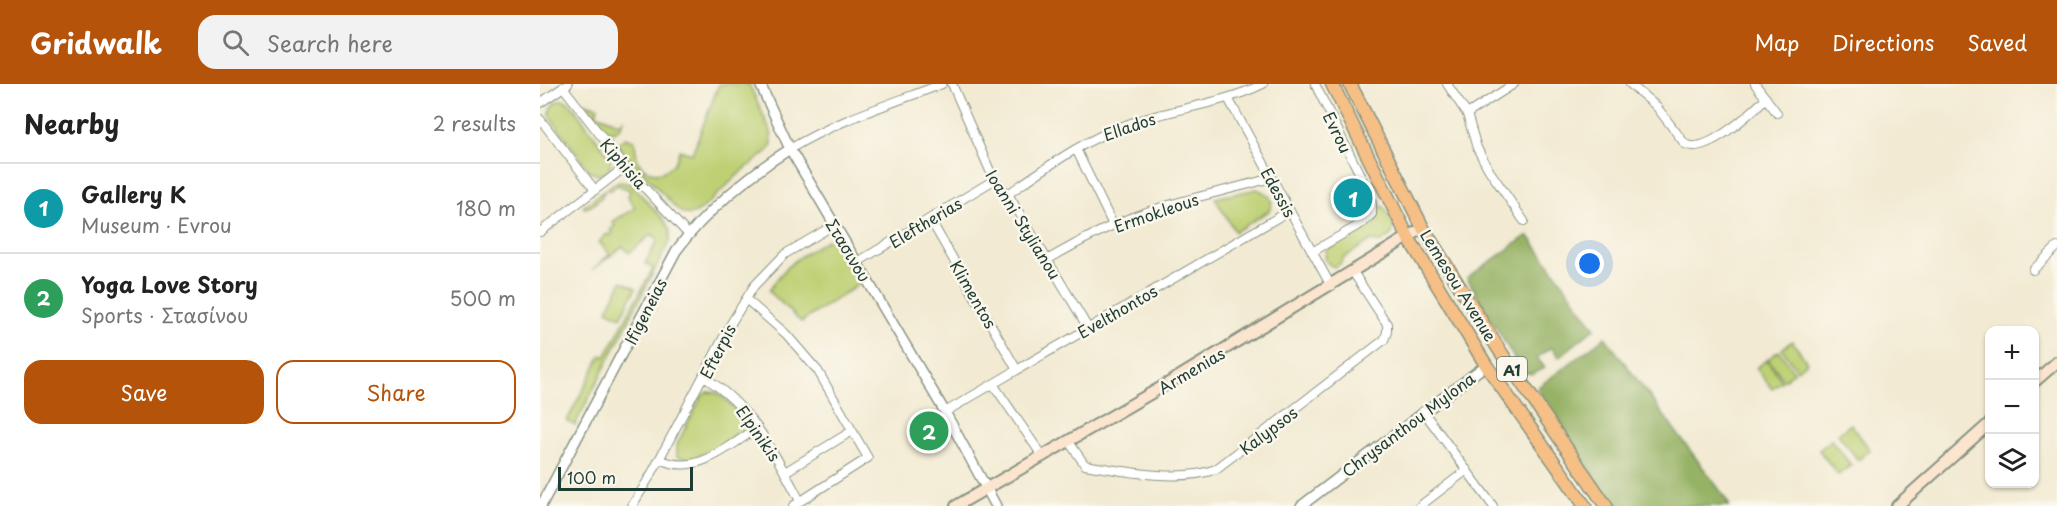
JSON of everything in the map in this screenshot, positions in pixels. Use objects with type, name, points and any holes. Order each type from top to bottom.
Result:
[{"type":"main road","name":"Lemesou Avenue","points":[[1332,84],[1407,237],[1486,365],[1585,506]]},
{"type":"main road","name":"Lemesou Avenue","points":[[1351,84],[1423,228],[1500,351],[1606,506]]},
{"type":"main road","name":"Armenias","points":[[956,506],[1069,442],[1331,286],[1423,228]]},
{"type":"main road","points":[[2036,380],[2057,362]]},
{"type":"main road","points":[[1898,506],[1985,427]]},
{"type":"street","name":"Στασινου","points":[[760,84],[790,149],[945,412],[987,488]]},
{"type":"street","points":[[790,149],[839,124],[942,84]]},
{"type":"street","name":"Ioanni Stylianou","points":[[952,84],[994,180],[1008,194],[1088,328]]},
{"type":"street","name":"Ellados","points":[[1008,194],[1096,138],[1131,123],[1228,98],[1263,84]]},
{"type":"street","name":"Evrou","points":[[1312,252],[1364,222],[1372,214],[1369,193],[1315,84]]},
{"type":"street","points":[[1447,84],[1467,114],[1478,148],[1489,170],[1524,221]]},
{"type":"street","points":[[1467,114],[1514,84]]},
{"type":"street","points":[[1630,84],[1656,106],[1690,148],[1710,142],[1744,119],[1766,98]]},
{"type":"street","points":[[1755,84],[1777,113]]},
{"type":"street","points":[[540,103],[565,86]]},
{"type":"street","name":"Kiphisia","points":[[565,86],[625,167],[689,235]]},
{"type":"street","name":"Edessis","points":[[1228,98],[1331,286]]},
{"type":"street","points":[[540,119],[595,190]]},
{"type":"street","name":"Ifigeneias","points":[[541,506],[676,251],[689,235],[741,185],[790,149]]},
{"type":"street","points":[[1076,149],[1113,225]]},
{"type":"street","points":[[540,232],[625,167]]},
{"type":"street","name":"Ermokleous","points":[[1047,260],[1113,225],[1171,204],[1271,178]]},
{"type":"street","name":"Eleftherias","points":[[856,263],[994,180]]},
{"type":"street","name":"Evelthontos","points":[[945,412],[1289,211]]},
{"type":"street","name":"Klimentos","points":[[930,219],[1017,370]]},
{"type":"street","name":"Efterpis","points":[[632,506],[660,459],[730,325],[761,277],[785,254],[834,225]]},
{"type":"street","points":[[2033,270],[2057,247]]},
{"type":"street","name":"Kalypsos","points":[[1069,442],[1085,465],[1178,477],[1197,475],[1216,469],[1384,340],[1387,324],[1353,272]]},
{"type":"street","points":[[746,299],[786,334],[818,370],[868,458],[796,504]]},
{"type":"street","name":"Chrysanthou Mylona","points":[[1301,506],[1486,365]]},
{"type":"street","name":"Elpinikis","points":[[704,377],[734,399],[772,447],[785,472],[796,504]]},
{"type":"street","points":[[993,384],[1043,457]]},
{"type":"street","points":[[1424,411],[1493,506]]},
{"type":"street","points":[[660,459],[679,466],[691,465],[705,460],[757,428]]},
{"type":"street","points":[[785,472],[852,431]]},
{"type":"street","points":[[1420,506],[1467,470]]},
{"type":"street","points":[[987,488],[996,506]]},
{"type":"green space","points":[[719,84],[749,84],[771,132],[772,145],[701,210],[686,214],[677,209],[619,147],[618,143],[625,138],[634,141],[637,159],[645,169],[658,173],[664,171],[674,163],[679,150],[692,154]]},
{"type":"green space","points":[[560,100],[571,104],[609,156],[611,164],[606,173],[598,175],[590,172],[551,118],[551,108]]},
{"type":"green space","points":[[586,103],[598,107],[596,114],[621,124],[624,118],[620,128],[614,132],[605,130]]},
{"type":"green space","points":[[620,182],[631,184],[665,221],[670,230],[670,240],[575,425],[567,421],[601,355],[605,357],[653,268],[645,263],[658,240],[652,234],[629,253],[623,246],[592,270],[610,254],[599,242],[607,234],[610,236],[613,233],[610,230],[615,226],[612,222],[635,208],[628,197],[630,190],[617,185],[610,191],[608,189],[591,206],[583,207],[613,184]]},
{"type":"green space","points":[[1257,189],[1270,197],[1272,203],[1269,211],[1235,232],[1215,198]]},
{"type":"green space","points":[[1383,206],[1394,224],[1392,234],[1381,242],[1370,241],[1343,258],[1340,264],[1334,267],[1330,265],[1325,260],[1326,250],[1374,221],[1378,209]]},
{"type":"green space","points":[[1528,235],[1595,328],[1559,357],[1551,347],[1537,358],[1545,368],[1532,374],[1522,372],[1467,278]]},
{"type":"green space","points":[[827,240],[839,245],[861,283],[801,322],[769,291],[787,267]]},
{"type":"green space","points":[[622,281],[636,288],[621,317],[607,310]]},
{"type":"green space","points":[[1605,337],[1730,506],[1614,506],[1537,388]]},
{"type":"green space","points":[[1792,341],[1807,362],[1797,370],[1782,349]]},
{"type":"green space","points":[[1779,351],[1794,372],[1784,380],[1768,359]]},
{"type":"green space","points":[[1767,360],[1782,381],[1772,389],[1756,368]]},
{"type":"green space","points":[[707,392],[717,393],[725,399],[738,413],[744,426],[741,431],[710,451],[692,458],[677,456],[677,444],[702,396]]},
{"type":"green space","points":[[1851,424],[1870,450],[1858,460],[1838,434]]},
{"type":"green space","points":[[1831,440],[1851,465],[1838,475],[1819,450]]},
{"type":"place","name":"Gallery K","points":[[1353,198]]},
{"type":"place","name":"Yoga Love Story","points":[[929,431]]}]
